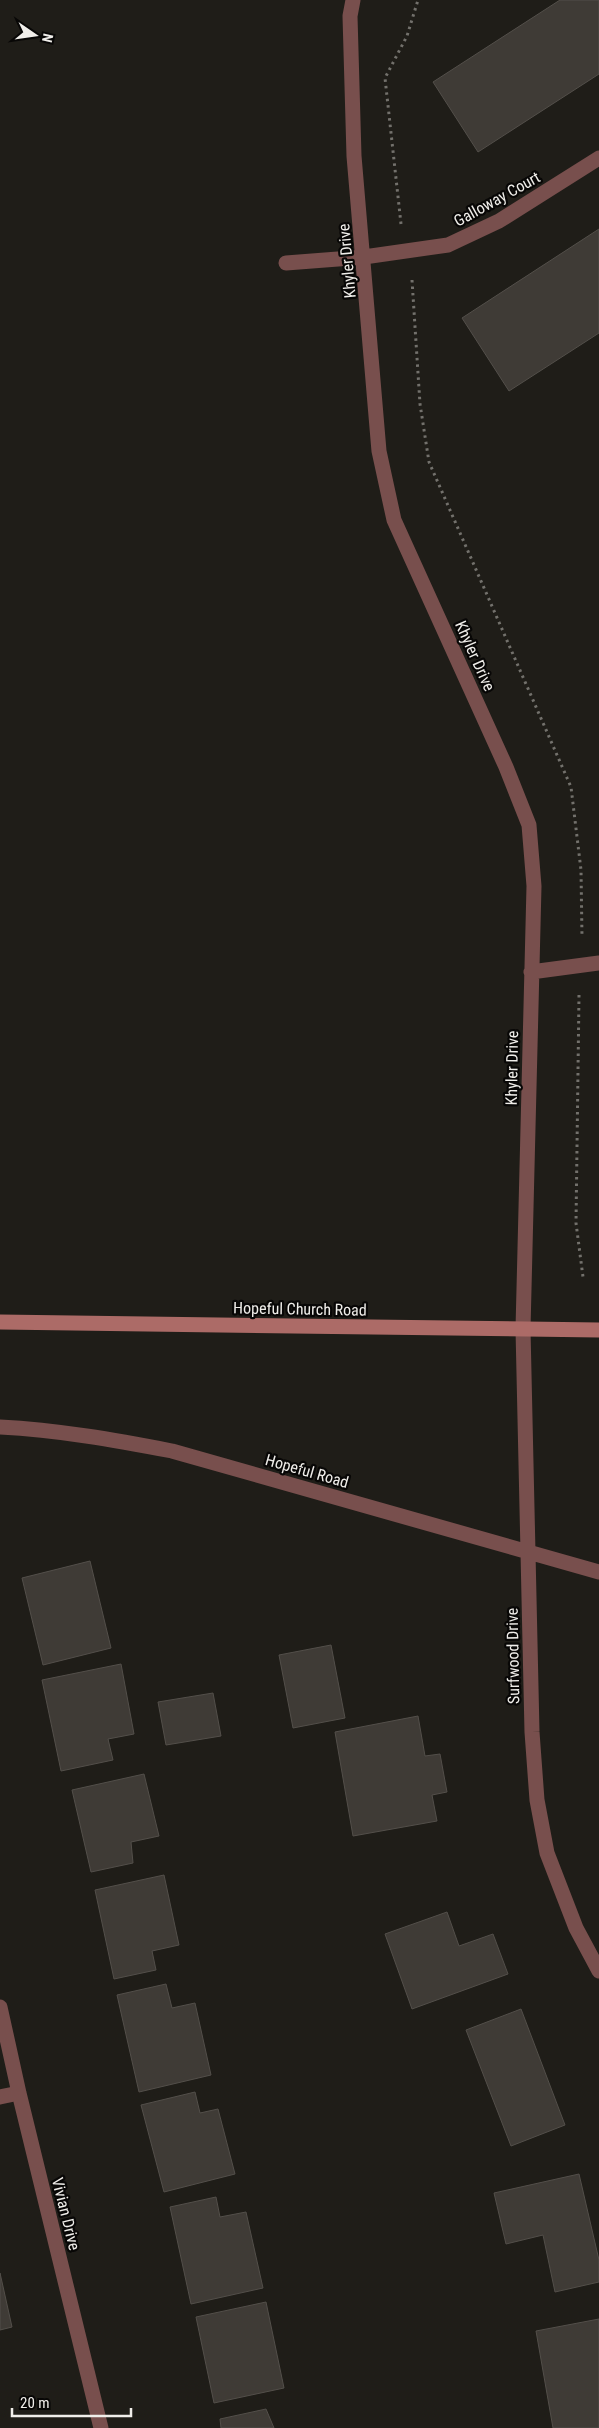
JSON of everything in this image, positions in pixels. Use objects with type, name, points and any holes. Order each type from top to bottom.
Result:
[{"type":"main road","name":"Hopeful Church Road","points":[[0,1322],[599,1330]]},
{"type":"street","name":"Khyler Drive","points":[[352,0],[350,16],[354,156],[379,451],[394,520],[506,767],[530,825],[534,886],[523,1329]]},
{"type":"street","name":"Galloway Court","points":[[286,263],[364,257],[448,245],[499,221],[599,158]]},
{"type":"street","points":[[531,972],[599,964]]},
{"type":"street","name":"Surfwood Drive","points":[[523,1329],[532,1732],[537,1800],[547,1853],[576,1928],[599,1971]]},
{"type":"street","name":"Hopeful Road","points":[[0,1427],[45,1430],[106,1438],[172,1451],[599,1572]]},
{"type":"street","name":"Vivian Drive","points":[[0,2007],[19,2093],[101,2428]]},
{"type":"street","points":[[0,2097],[19,2093]]},
{"type":"path","points":[[399,213],[384,78],[407,36],[418,0]]},
{"type":"path","points":[[412,282],[420,404],[428,462],[572,786],[581,870],[582,928]]},
{"type":"path","points":[[578,999],[576,1223],[584,1277]]},
{"type":"building","points":[[560,0],[599,0],[599,74],[478,152],[433,82]]},
{"type":"building","points":[[599,229],[599,333],[509,391],[462,318]]},
{"type":"building","points":[[90,1561],[111,1648],[43,1665],[22,1578]]},
{"type":"building","points":[[331,1645],[345,1718],[293,1728],[279,1655]]},
{"type":"building","points":[[121,1664],[134,1734],[108,1739],[113,1760],[61,1771],[42,1680]]},
{"type":"building","points":[[213,1693],[221,1736],[166,1745],[158,1702]]},
{"type":"building","points":[[418,1716],[425,1756],[440,1754],[447,1792],[432,1795],[437,1821],[353,1836],[335,1732]]},
{"type":"building","points":[[144,1774],[159,1836],[131,1842],[133,1863],[91,1872],[72,1790]]},
{"type":"building","points":[[164,1875],[179,1945],[152,1951],[156,1970],[114,1979],[95,1890]]},
{"type":"building","points":[[447,1912],[459,1946],[493,1934],[508,1974],[412,2009],[385,1934]]},
{"type":"building","points":[[166,1984],[172,2008],[195,2003],[211,2075],[139,2092],[117,1995]]},
{"type":"building","points":[[521,2009],[565,2125],[511,2146],[466,2030]]},
{"type":"building","points":[[195,2092],[200,2113],[218,2109],[235,2174],[164,2192],[141,2105]]},
{"type":"building","points":[[579,2174],[599,2260],[599,2282],[555,2292],[543,2235],[506,2244],[494,2193]]},
{"type":"building","points":[[216,2197],[220,2217],[246,2212],[263,2288],[191,2304],[170,2207]]},
{"type":"building","points":[[0,2273],[12,2327],[0,2330]]},
{"type":"building","points":[[266,2302],[284,2388],[214,2403],[196,2317]]},
{"type":"building","points":[[599,2319],[599,2428],[553,2428],[536,2331]]},
{"type":"building","points":[[266,2409],[274,2428],[221,2428],[220,2419]]}]
